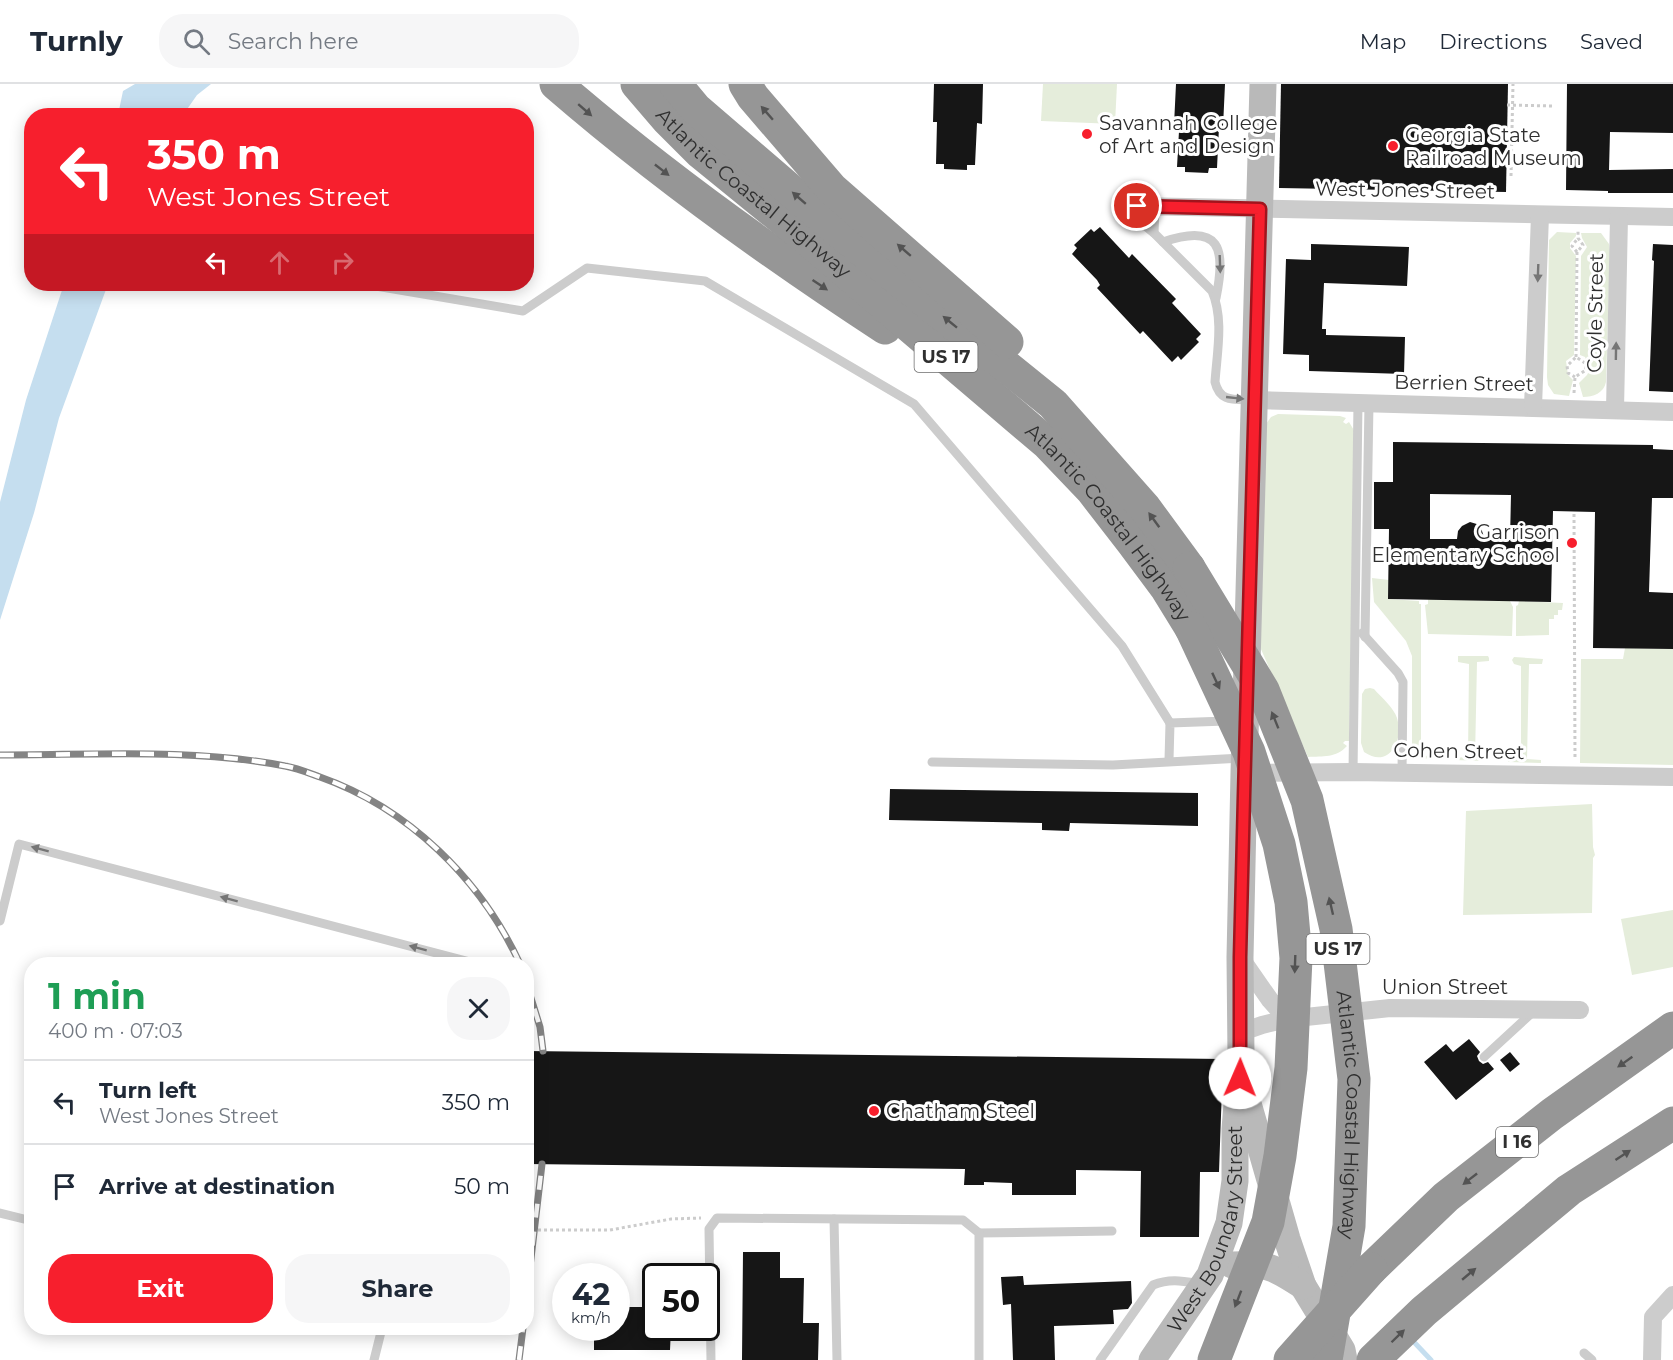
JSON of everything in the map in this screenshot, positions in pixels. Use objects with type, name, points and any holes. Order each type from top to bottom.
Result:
[{"type":"highway","points":[[556,84],[715,212],[819,285],[997,401]]},
{"type":"highway","name":"Atlantic Coastal Highway","points":[[637,84],[831,225],[1053,404],[1145,508],[1189,568],[1263,690],[1307,800],[1336,929],[1354,1079],[1349,1226],[1326,1360]]},
{"type":"highway","name":"Atlantic Coastal Highway","points":[[675,84],[681,114],[701,153],[822,251],[1048,444],[1091,489],[1167,589],[1191,628],[1249,752],[1279,844],[1291,902],[1296,958],[1291,1068],[1280,1156],[1268,1222],[1214,1360]]},
{"type":"highway","points":[[745,84],[753,97],[832,189],[946,287],[1044,376],[1102,459]]},
{"type":"highway","name":"I 16","points":[[1290,1360],[1371,1269],[1446,1197],[1552,1114],[1673,1028]]},
{"type":"highway","points":[[1373,1360],[1424,1311],[1569,1191],[1673,1123]]},
{"type":"main road","name":"West Boundary Street","points":[[1152,1360],[1207,1280],[1229,1223],[1233,1203],[1235,1129],[1242,1032],[1240,957],[1244,766],[1263,84]]},
{"type":"main road","points":[[1240,1078],[1303,1286],[1342,1350],[1344,1360]]},
{"type":"main road","points":[[1207,1280],[1232,1265],[1256,1264],[1278,1269],[1303,1286]]},
{"type":"street","name":"West Jones Street","points":[[1146,207],[1673,217]]},
{"type":"street","points":[[1533,407],[1540,215]]},
{"type":"street","name":"Coyle Street","points":[[1615,410],[1620,216]]},
{"type":"street","name":"Berrien Street","points":[[1254,400],[1673,412]]},
{"type":"street","name":"Cohen Street","points":[[1244,766],[1353,772],[1673,777]]},
{"type":"street","points":[[1240,957],[1270,1000],[1287,1019]]},
{"type":"street","name":"Union Street","points":[[1242,1032],[1262,1024],[1287,1019],[1390,1008],[1580,1010]]},
{"type":"street","points":[[1652,1360],[1653,1317],[1673,1295]]},
{"type":"lane","points":[[1146,207],[1154,233]]},
{"type":"lane","points":[[1146,207],[1138,217],[1143,225],[1154,233],[1212,291],[1216,299]]},
{"type":"lane","points":[[1163,242],[1181,236],[1196,236],[1213,241],[1219,251],[1221,276],[1216,299],[1219,323],[1215,382],[1217,391],[1226,399],[1254,400]]},
{"type":"lane","points":[[407,291],[523,310],[587,268],[705,281],[914,404],[1122,646],[1170,723],[1169,760]]},
{"type":"lane","points":[[1353,772],[1364,404]]},
{"type":"lane","points":[[1364,404],[1365,637]]},
{"type":"lane","points":[[1356,626],[1398,673],[1403,682],[1402,773]]},
{"type":"lane","points":[[1170,723],[1246,721]]},
{"type":"lane","points":[[932,762],[1113,765],[1169,760],[1244,766]]},
{"type":"lane","points":[[0,921],[20,844],[448,957]]},
{"type":"lane","points":[[1484,1057],[1536,1010]]},
{"type":"lane","points":[[0,1213],[24,1219]]},
{"type":"lane","points":[[711,1360],[709,1229],[717,1218],[963,1220],[979,1233],[1112,1231]]},
{"type":"lane","points":[[834,1219],[837,1360]]},
{"type":"lane","points":[[979,1233],[979,1360]]},
{"type":"lane","points":[[1100,1360],[1153,1285],[1164,1281],[1207,1280]]},
{"type":"lane","points":[[374,1360],[380,1335]]},
{"type":"lane","points":[[1584,1353],[1592,1360]]},
{"type":"path","points":[[1511,176],[1513,84]]},
{"type":"path","points":[[1507,105],[1553,106]]},
{"type":"path","points":[[1575,377],[1568,373],[1567,366],[1576,357],[1577,252],[1583,245],[1578,238],[1578,228]]},
{"type":"path","points":[[1577,252],[1572,246],[1578,238]]},
{"type":"path","points":[[1575,377],[1586,370],[1585,363],[1576,357]]},
{"type":"path","points":[[1574,398],[1575,377]]},
{"type":"path","points":[[1574,514],[1575,775]]},
{"type":"path","points":[[534,1230],[610,1230],[671,1219],[717,1218]]},
{"type":"green space","points":[[1043,84],[1117,84],[1115,124],[1041,121]]},
{"type":"green space","points":[[1557,232],[1576,233],[1570,243],[1570,248],[1576,256],[1574,355],[1566,361],[1568,375],[1573,380],[1569,396],[1554,394],[1548,385],[1547,377],[1549,240]]},
{"type":"green space","points":[[1581,233],[1601,233],[1609,244],[1610,252],[1606,382],[1598,394],[1583,397],[1579,383],[1590,369],[1585,357],[1580,355],[1581,256],[1587,247]]},
{"type":"green space","points":[[1278,414],[1340,416],[1346,418],[1343,422],[1346,424],[1349,422],[1355,432],[1349,741],[1343,743],[1347,746],[1343,750],[1329,756],[1308,757],[1257,640],[1266,424],[1271,417]]},
{"type":"green space","points":[[1372,578],[1389,580],[1388,599],[1419,601],[1421,604],[1421,752],[1419,752],[1420,755],[1436,757],[1435,759],[1419,758],[1412,748],[1412,656],[1406,641],[1374,602]]},
{"type":"green space","points":[[1428,599],[1510,601],[1513,607],[1512,636],[1428,634],[1425,605],[1428,604]]},
{"type":"green space","points":[[1519,601],[1563,603],[1562,610],[1558,610],[1558,615],[1554,615],[1554,619],[1549,619],[1549,635],[1516,636],[1516,606]]},
{"type":"green space","points":[[1625,648],[1673,649],[1673,765],[1580,763],[1581,659],[1623,659]]},
{"type":"green space","points":[[1458,656],[1488,656],[1489,658],[1489,661],[1477,662],[1475,758],[1488,759],[1488,761],[1454,760],[1454,758],[1468,757],[1469,664],[1458,662]]},
{"type":"green space","points":[[1514,657],[1543,659],[1542,664],[1529,664],[1527,759],[1541,760],[1541,763],[1508,762],[1508,759],[1521,759],[1521,666],[1514,664],[1512,660]]},
{"type":"green space","points":[[1365,689],[1374,689],[1393,710],[1399,727],[1392,750],[1381,757],[1364,752],[1361,743],[1362,694]]},
{"type":"green space","points":[[1592,804],[1595,855],[1593,858],[1592,913],[1463,915],[1466,811]]},
{"type":"green space","points":[[1673,910],[1673,967],[1632,975],[1621,919]]},
{"type":"water","points":[[135,84],[211,84],[197,95],[188,108],[119,108],[123,91]]},
{"type":"water","points":[[62,291],[105,291],[59,418],[34,513],[0,620],[0,502],[26,400]]},
{"type":"building","points":[[934,84],[983,84],[982,124],[977,123],[975,165],[967,165],[967,170],[944,169],[944,164],[936,164],[937,122],[933,122]]},
{"type":"building","points":[[1176,84],[1225,84],[1223,127],[1219,127],[1217,168],[1209,168],[1208,173],[1185,172],[1185,167],[1177,167],[1179,131],[1178,125],[1174,125]]},
{"type":"building","name":"Georgia State Railroad Museum","points":[[1281,84],[1508,84],[1506,192],[1279,188]]},
{"type":"building","points":[[1567,84],[1673,84],[1673,133],[1610,132],[1609,170],[1673,169],[1673,193],[1608,193],[1608,191],[1566,190]]},
{"type":"building","points":[[1100,227],[1129,258],[1132,254],[1176,299],[1172,303],[1201,334],[1196,339],[1199,342],[1181,360],[1178,356],[1172,362],[1143,331],[1140,334],[1097,288],[1100,285],[1097,280],[1072,254],[1077,248],[1074,245],[1091,229],[1094,232]]},
{"type":"building","points":[[1311,244],[1409,247],[1407,286],[1324,283],[1322,329],[1326,329],[1326,335],[1405,337],[1404,374],[1309,371],[1309,355],[1283,354],[1286,259],[1311,260]]},
{"type":"building","points":[[1653,244],[1673,245],[1673,392],[1649,391]]},
{"type":"building","points":[[1393,442],[1653,445],[1653,449],[1673,450],[1673,498],[1652,498],[1649,592],[1673,593],[1673,649],[1593,648],[1595,512],[1553,511],[1551,602],[1388,599],[1389,529],[1374,529],[1374,482],[1393,482]],"holes":[[[1430,494],[1511,495],[1510,540],[1485,540],[1480,525],[1470,522],[1458,531],[1457,539],[1430,539]]]},
{"type":"building","points":[[890,789],[1198,793],[1198,826],[1070,823],[1069,831],[1042,830],[1042,823],[889,820]]},
{"type":"building","points":[[1469,1039],[1480,1052],[1477,1056],[1479,1061],[1483,1064],[1488,1062],[1494,1069],[1456,1100],[1424,1062],[1446,1044],[1453,1052]]},
{"type":"building","name":"Chatham Steel","points":[[534,1051],[1223,1059],[1219,1172],[1200,1172],[1199,1237],[1140,1237],[1141,1171],[1076,1170],[1076,1195],[1012,1195],[1012,1183],[984,1182],[984,1185],[964,1185],[965,1169],[534,1164]]},
{"type":"building","points":[[1510,1052],[1520,1064],[1510,1072],[1500,1060]]},
{"type":"building","points":[[743,1252],[780,1252],[780,1278],[804,1278],[803,1323],[819,1323],[818,1360],[742,1360]]},
{"type":"building","points":[[1023,1276],[1024,1285],[1131,1281],[1132,1303],[1128,1309],[1113,1310],[1114,1324],[1054,1326],[1055,1360],[1013,1360],[1011,1304],[1003,1305],[1001,1277]]},
{"type":"building","points":[[630,1307],[642,1307],[642,1341],[670,1341],[670,1350],[594,1350],[594,1341],[630,1341]]},
{"type":"waterway","points":[[1413,1341],[1431,1360]]},
{"type":"railway","points":[[0,755],[143,754],[215,757],[285,766],[320,777],[352,790],[383,807],[412,827],[438,850],[485,903],[516,957]]},
{"type":"railway","points":[[534,1008],[540,1027],[543,1051]]},
{"type":"railway","points":[[534,1232],[542,1164]]},
{"type":"railway","points":[[519,1360],[522,1335]]},
{"type":"place","name":"Savannah College of Art and Design","points":[[1087,134]]},
{"type":"place","name":"Georgia State Railroad Museum","points":[[1393,146]]},
{"type":"place","name":"Garrison Elementary School","points":[[1572,543]]},
{"type":"place","name":"Chatham Steel","points":[[874,1111]]},
{"type":"route","points":[[1137,206],[1260,209],[1240,957],[1242,1032],[1240,1078]]}]
